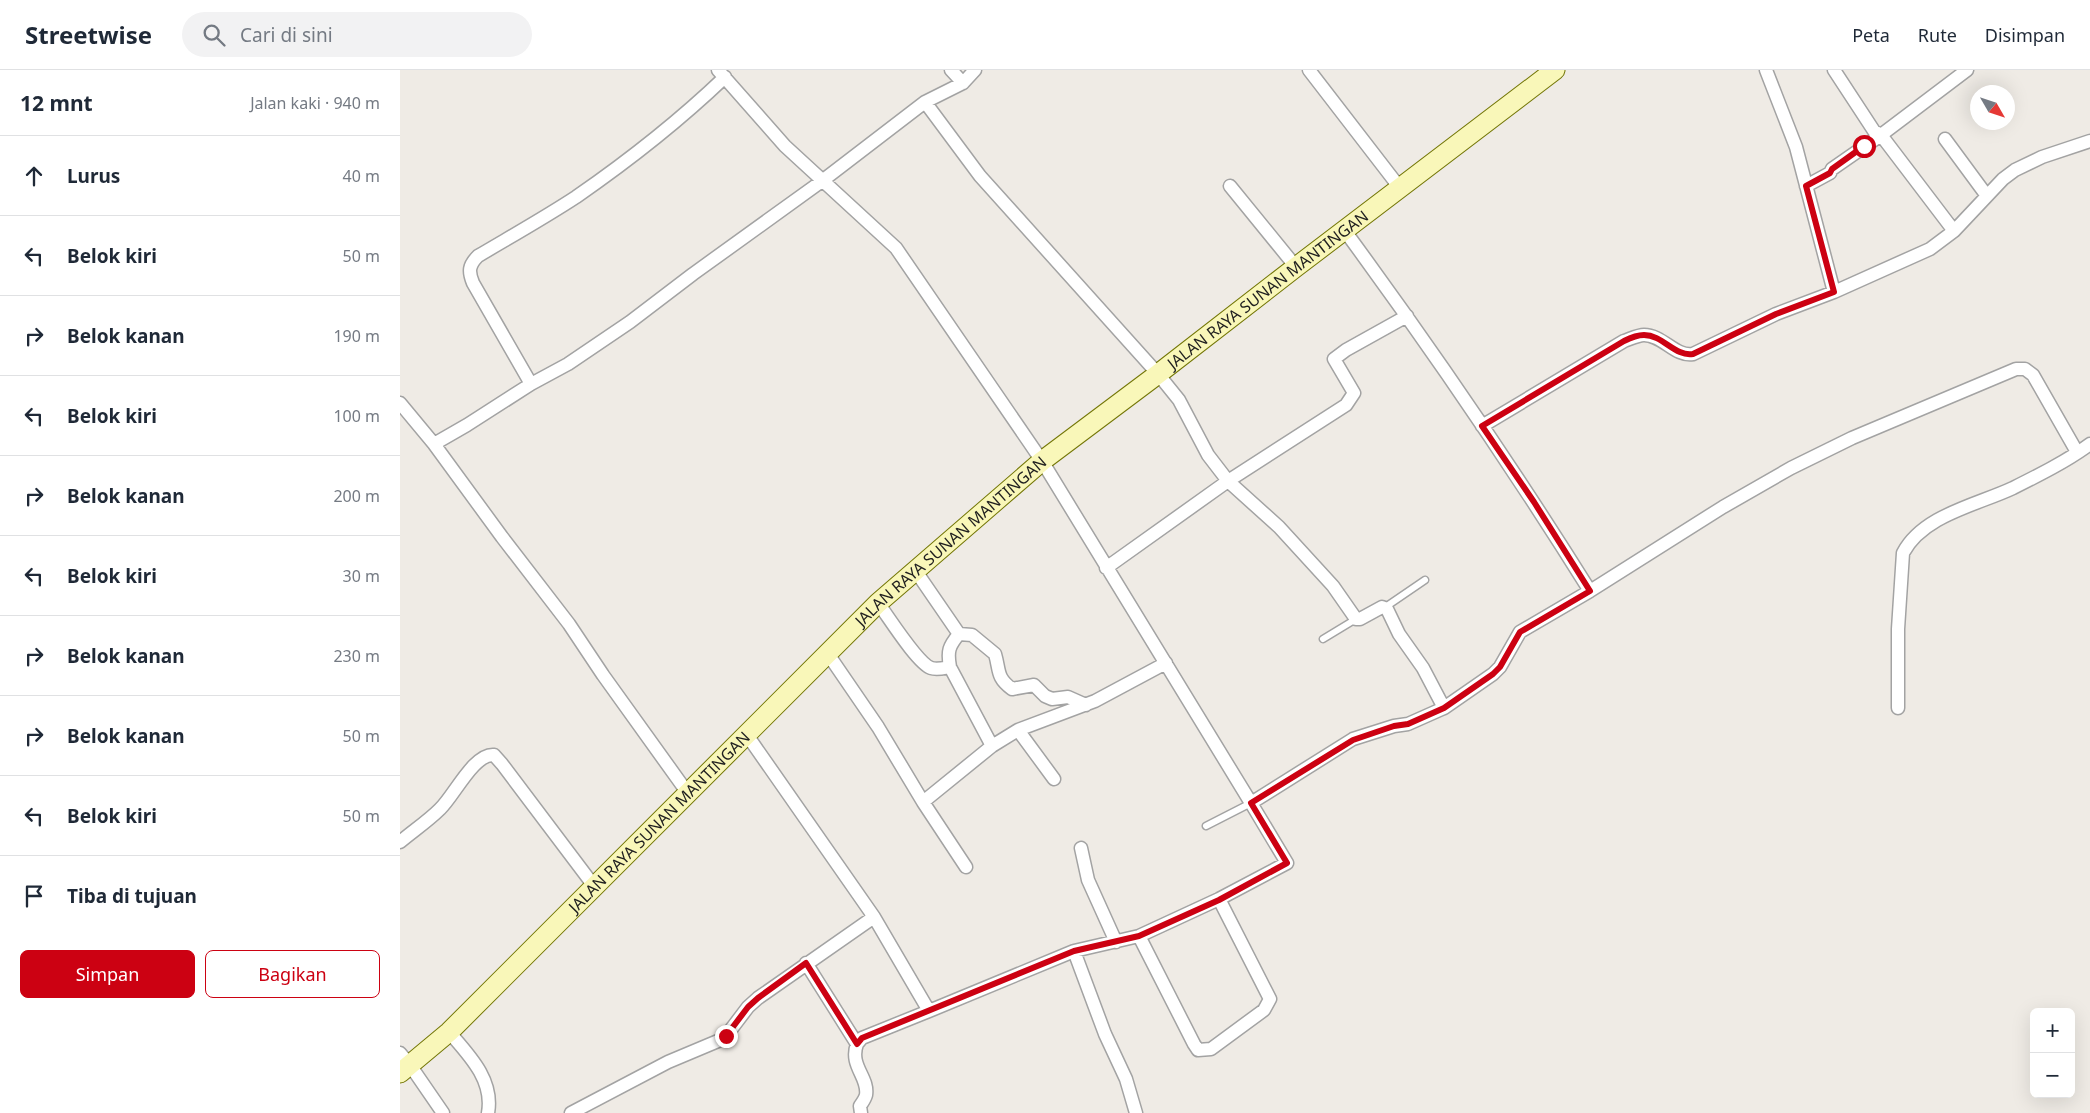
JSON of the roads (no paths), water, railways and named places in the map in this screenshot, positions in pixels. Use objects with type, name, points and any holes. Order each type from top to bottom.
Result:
[{"type":"street","points":[[951,70],[963,83]]},
{"type":"street","points":[[434,444],[531,384],[568,364],[630,322],[822,181],[925,102],[963,83],[975,70]]},
{"type":"street","points":[[1309,70],[1400,188]]},
{"type":"street","name":"JALAN RAYA SUNAN MANTINGAN","points":[[403,1064],[449,1032],[878,602],[915,570],[1042,462],[1555,70]]},
{"type":"street","points":[[1766,70],[1796,146],[1834,292]]},
{"type":"street","points":[[1834,70],[1874,131],[1881,135],[1954,231]]},
{"type":"street","points":[[1806,186],[1830,173],[1832,169],[1881,135],[1967,70]]},
{"type":"street","points":[[531,384],[473,283],[470,270],[471,263],[478,256],[576,197],[634,155],[694,106],[721,74],[785,146],[896,248],[1042,462],[1287,863],[1219,900],[1139,936],[1074,951],[862,1038],[857,1044],[854,1060],[866,1088],[866,1096],[860,1106],[861,1113]]},
{"type":"street","points":[[925,102],[980,176],[1158,374],[1179,400],[1208,455],[1228,481],[1279,527],[1327,579],[1356,619],[1384,608],[1389,612],[1398,634],[1422,668],[1444,708]]},
{"type":"street","points":[[1945,139],[1987,196]]},
{"type":"street","points":[[1482,426],[1624,341],[1644,335],[1653,337],[1682,354],[1693,354],[1776,314],[1834,292],[1930,249],[1954,231],[2003,179],[2028,162],[2090,141]]},
{"type":"street","points":[[1230,186],[1296,267]]},
{"type":"street","points":[[1345,231],[1407,316],[1534,502],[1590,591]]},
{"type":"street","points":[[1106,568],[1228,481],[1346,405],[1354,394],[1334,359],[1346,350],[1407,316]]},
{"type":"street","points":[[1251,803],[1353,740],[1394,726],[1408,724],[1444,708],[1493,674],[1500,667],[1520,632],[1590,591],[1723,506],[1852,438],[2016,370],[2025,369],[2033,375],[2077,452]]},
{"type":"street","points":[[400,403],[434,444],[569,624],[688,792]]},
{"type":"street","points":[[1898,708],[1898,629],[1903,553],[1907,546],[1917,535],[1939,519],[2014,487],[2090,444]]},
{"type":"street","points":[[915,570],[959,634]]},
{"type":"street","points":[[878,602],[917,657],[928,667],[938,669],[950,667]]},
{"type":"street","points":[[959,634],[949,646],[950,667],[992,746]]},
{"type":"street","points":[[959,634],[972,635],[995,654],[998,674],[1003,682],[1012,689],[1034,685],[1045,696],[1052,699],[1068,697],[1086,705]]},
{"type":"street","points":[[828,654],[878,727],[923,802],[966,867]]},
{"type":"street","points":[[923,802],[992,746],[1018,730],[1086,705],[1166,663]]},
{"type":"street","points":[[1018,730],[1054,779]]},
{"type":"street","points":[[747,735],[874,916],[929,1011]]},
{"type":"street","points":[[400,842],[440,810],[474,765],[484,756],[494,756],[594,886]]},
{"type":"street","points":[[1080,848],[1088,880],[1116,942]]},
{"type":"street","points":[[1139,936],[1194,1044],[1198,1050],[1211,1049],[1264,1010],[1270,999],[1219,900]]},
{"type":"street","points":[[571,1113],[668,1062],[709,1046],[726,1036],[748,1007],[758,998],[874,916]]},
{"type":"street","points":[[1074,951],[1105,1034],[1126,1079],[1136,1113]]},
{"type":"street","points":[[806,963],[857,1044]]},
{"type":"street","points":[[449,1032],[469,1055],[486,1082],[490,1098],[488,1113]]},
{"type":"street","points":[[403,1064],[443,1113]]},
{"type":"lane","points":[[1384,608],[1425,580]]},
{"type":"lane","points":[[1323,639],[1356,619]]},
{"type":"lane","points":[[1206,826],[1251,803]]}]
